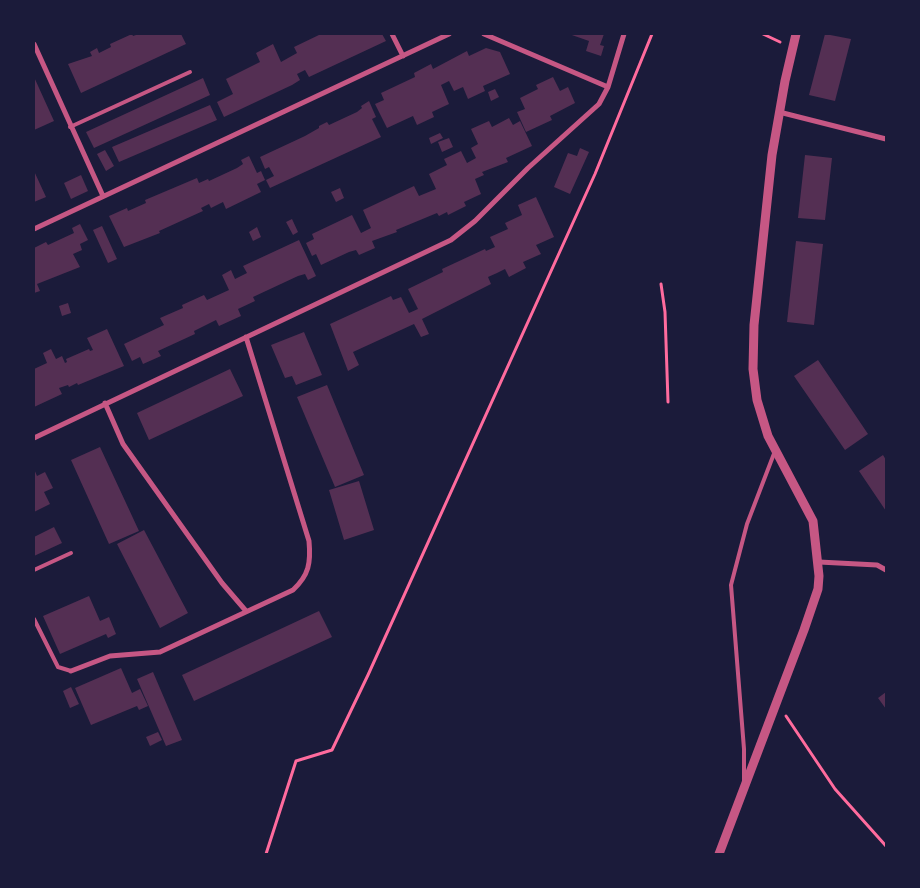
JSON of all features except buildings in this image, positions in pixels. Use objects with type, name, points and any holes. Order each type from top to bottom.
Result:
[{"type":"street","points":[[392,34],[403,56]]},
{"type":"street","points":[[34,229],[449,34]]},
{"type":"street","points":[[484,34],[608,87]]},
{"type":"street","points":[[34,438],[451,240],[475,221],[528,168],[599,104],[608,87],[624,34]]},
{"type":"street","points":[[719,854],[818,589],[819,562],[813,522],[810,512],[775,451],[757,400],[752,352],[772,155],[796,34]]},
{"type":"street","points":[[34,44],[70,127],[103,196]]},
{"type":"street","points":[[779,112],[886,139]]},
{"type":"street","points":[[71,671],[110,656],[160,652],[293,590],[303,580],[310,568],[309,541],[246,337]]},
{"type":"street","points":[[105,403],[123,444],[222,583],[246,611]]},
{"type":"street","points":[[819,562],[878,565],[886,570]]},
{"type":"lane","points":[[70,127],[190,72]]},
{"type":"lane","points":[[744,789],[744,749],[731,585],[748,524],[775,451]]},
{"type":"lane","points":[[34,570],[71,553]]},
{"type":"lane","points":[[34,619],[58,667],[71,671]]},
{"type":"path","points":[[266,854],[296,761],[332,750],[364,683],[571,228],[652,34]]},
{"type":"path","points":[[661,284],[665,312],[668,402]]},
{"type":"path","points":[[777,700],[792,727],[835,789],[886,846]]}]
